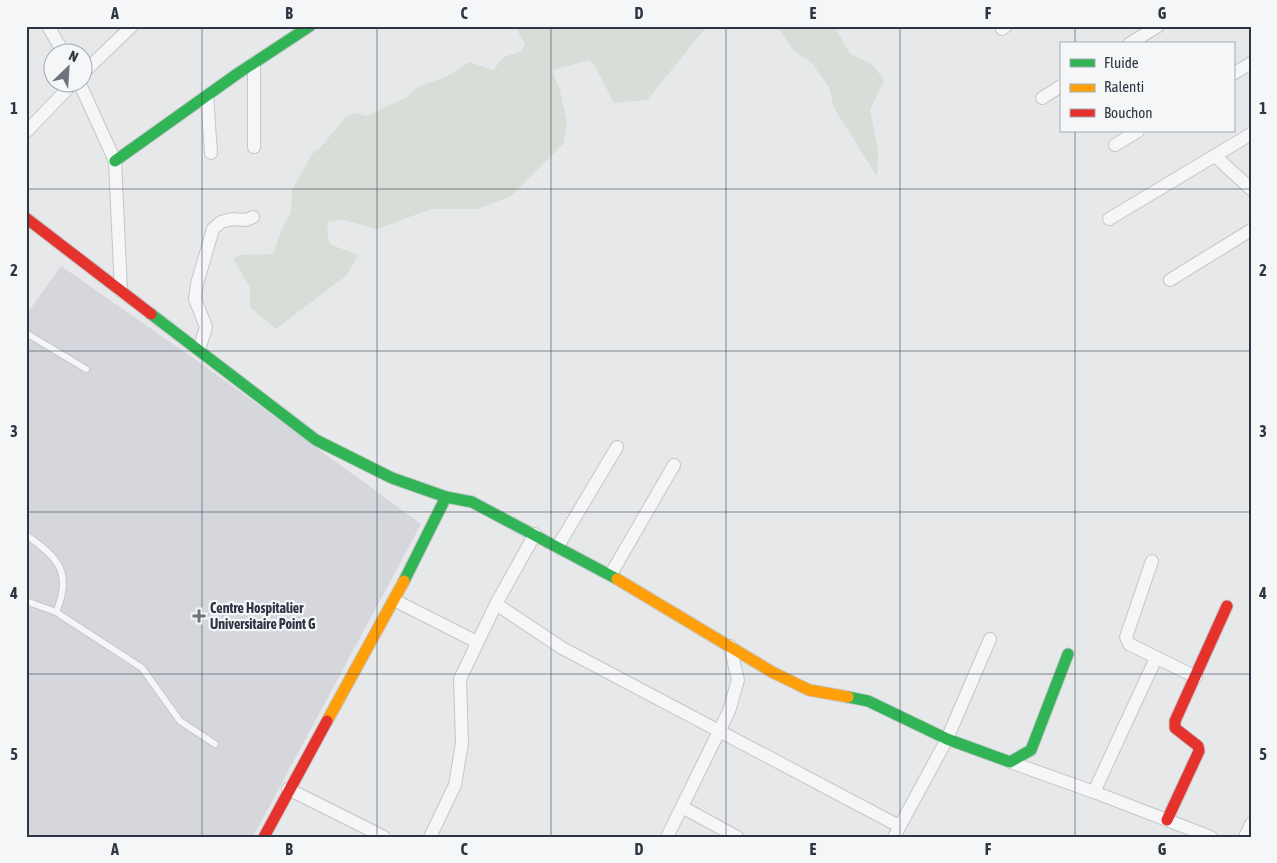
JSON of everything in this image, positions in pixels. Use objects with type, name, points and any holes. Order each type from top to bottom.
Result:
[{"type":"street","points":[[48,26],[57,42]]},
{"type":"street","points":[[92,64],[132,26]]},
{"type":"street","points":[[116,161],[206,96],[310,26]]},
{"type":"street","points":[[1132,42],[1158,26]]},
{"type":"street","points":[[254,63],[254,147]]},
{"type":"street","points":[[1234,73],[1251,63]]},
{"type":"street","points":[[1042,98],[1060,87]]},
{"type":"street","points":[[26,132],[64,92]]},
{"type":"street","points":[[84,92],[116,161],[121,291]]},
{"type":"street","points":[[206,96],[211,152]]},
{"type":"street","points":[[1115,145],[1136,132]]},
{"type":"street","points":[[1109,219],[1251,134]]},
{"type":"street","points":[[1215,156],[1251,189]]},
{"type":"street","points":[[26,218],[316,440],[392,478],[446,497],[472,502],[611,574],[772,672],[809,690],[868,701],[947,739],[1211,837]]},
{"type":"street","points":[[199,350],[206,327],[195,299],[197,284],[213,229],[221,222],[232,219],[246,220],[253,218]]},
{"type":"street","points":[[1170,280],[1251,230]]},
{"type":"street","points":[[558,546],[617,447]]},
{"type":"street","points":[[611,574],[674,465]]},
{"type":"street","points":[[264,837],[288,788],[394,600],[446,497]]},
{"type":"street","points":[[430,837],[455,784],[462,743],[460,679],[496,604],[535,534]]},
{"type":"street","points":[[1152,561],[1126,637],[1130,644],[1196,677]]},
{"type":"street","points":[[394,600],[478,642]]},
{"type":"street","points":[[496,604],[562,648],[719,732],[896,832],[947,739],[990,639]]},
{"type":"street","points":[[1167,820],[1199,751],[1198,746],[1194,742],[1175,728],[1175,721],[1227,606]]},
{"type":"street","points":[[667,837],[729,711],[738,680],[730,646]]},
{"type":"street","points":[[1010,762],[1031,750],[1068,654]]},
{"type":"street","points":[[1094,792],[1156,658]]},
{"type":"street","points":[[288,788],[380,836]]},
{"type":"street","points":[[682,807],[737,837]]},
{"type":"street","points":[[1245,837],[1251,824]]},
{"type":"lane","points":[[26,333],[86,369]]},
{"type":"lane","points":[[26,535],[49,551],[60,567],[64,583],[62,599],[56,612]]},
{"type":"lane","points":[[26,601],[56,612],[142,668],[180,721],[215,744]]},
{"type":"shaded area","points":[[520,26],[707,26],[647,100],[614,103],[594,64],[589,60],[552,70],[560,91],[567,123],[563,144],[511,196],[477,209],[431,209],[377,229],[343,220],[327,222],[329,244],[358,255],[347,275],[276,329],[250,307],[250,287],[233,259],[240,255],[273,254],[282,228],[291,213],[292,190],[312,154],[321,147],[346,117],[354,113],[367,116],[407,97],[418,87],[446,77],[469,62],[493,70],[504,57],[522,51],[525,44],[517,30]]},
{"type":"shaded area","points":[[777,26],[834,26],[850,54],[872,64],[884,80],[870,110],[878,152],[877,176],[834,108],[829,87],[811,62],[793,50]]},
{"type":"shaded area","name":"Centre Hospitalier Universitaire Point G","points":[[61,266],[209,369],[421,524],[253,837],[26,837],[26,315]]},
{"type":"traffic: fast","points":[[115,161],[237,74],[310,26]]},
{"type":"traffic: fast","points":[[151,314],[316,440],[392,478],[446,497],[472,502],[617,579]]},
{"type":"traffic: fast","points":[[404,581],[446,497]]},
{"type":"traffic: fast","points":[[848,697],[868,701],[947,739],[1010,762],[1031,750],[1068,654]]},
{"type":"traffic: slow","points":[[617,579],[772,672],[809,690],[848,697]]},
{"type":"traffic: slow","points":[[327,721],[404,581]]},
{"type":"traffic: jam","points":[[26,218],[151,314]]},
{"type":"traffic: jam","points":[[1167,820],[1199,751],[1198,746],[1175,728],[1175,721],[1227,606]]},
{"type":"traffic: jam","points":[[264,837],[327,721]]},
{"type":"place","name":"Centre Hospitalier Universitaire Point G","points":[[199,616]]}]
